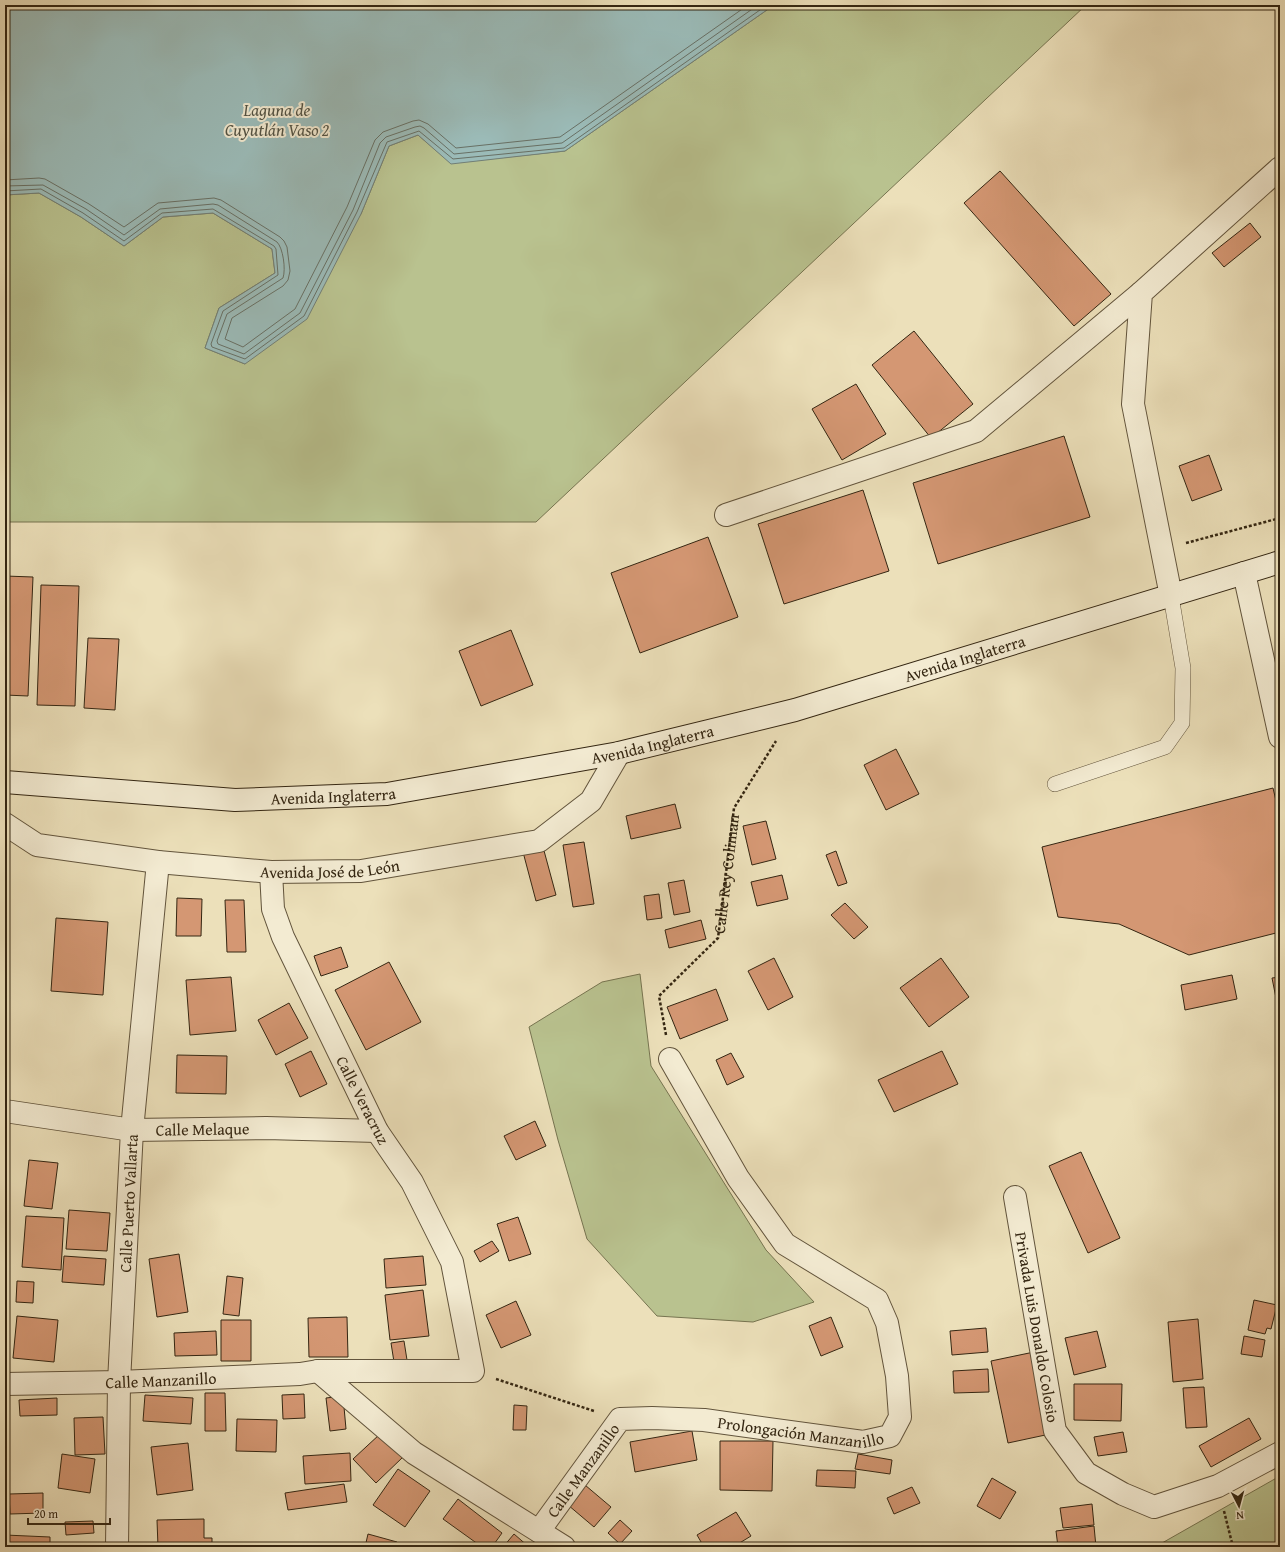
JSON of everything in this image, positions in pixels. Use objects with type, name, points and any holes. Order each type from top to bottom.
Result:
[{"type":"street","points":[[726,515],[976,431],[1141,293],[1280,168]]},
{"type":"street","points":[[1141,293],[1133,404],[1170,596]]},
{"type":"street","name":"Avenida Inglaterra","points":[[5,782],[235,800],[379,794],[619,753],[795,710],[1280,562]]},
{"type":"street","points":[[1244,573],[1280,737]]},
{"type":"street","name":"Avenida José de León","points":[[5,824],[37,845],[158,862],[271,872],[361,871],[540,841],[592,801],[619,753]]},
{"type":"street","name":"Calle Puerto Vallarta","points":[[117,1547],[119,1382],[132,1130],[158,862]]},
{"type":"street","name":"Calle Veracruz","points":[[271,872],[273,909],[283,937],[377,1131],[412,1182],[452,1262],[473,1371]]},
{"type":"street","name":"Prolongación Manzanillo","points":[[620,1419],[652,1418],[704,1420],[863,1442],[890,1436],[900,1417],[897,1376],[887,1323],[877,1300],[785,1244],[738,1178],[670,1059]]},
{"type":"street","name":"Calle Melaque","points":[[5,1111],[132,1130],[266,1128],[377,1131]]},
{"type":"street","name":"Privada Luis Donaldo Colosio","points":[[1015,1197],[1055,1431],[1086,1473],[1122,1494],[1154,1507],[1218,1486],[1280,1453]]},
{"type":"street","name":"Calle Manzanillo","points":[[318,1371],[414,1454],[539,1530],[620,1419]]},
{"type":"street","name":"Calle Manzanillo","points":[[5,1384],[119,1382],[300,1374],[318,1371],[473,1371]]},
{"type":"street","points":[[539,1530],[564,1547]]},
{"type":"lane","points":[[1055,784],[1165,747],[1182,723],[1183,668],[1170,596]]},
{"type":"path","points":[[1161,550],[1280,518]]},
{"type":"path","name":"Calle Rey Coliman","points":[[670,1059],[659,996],[718,938],[734,808],[795,710]]},
{"type":"path","name":"Calle Manzanillo","points":[[473,1371],[620,1419]]},
{"type":"path","points":[[1218,1486],[1233,1547]]},
{"type":"green space","points":[[774,5],[1086,5],[536,522],[5,522],[5,195],[39,193],[81,217],[124,246],[163,217],[213,213],[272,249],[275,273],[219,308],[205,348],[245,364],[361,214],[389,146],[418,135],[451,163],[565,151]]},
{"type":"green space","points":[[640,974],[651,1066],[766,1250],[814,1302],[753,1322],[657,1316],[587,1239],[558,1140],[529,1027],[602,982]]},
{"type":"green space","points":[[1280,1476],[1280,1547],[1155,1547]]},
{"type":"water","name":"Laguna de Cuyutlán Vaso 2","points":[[5,5],[774,5],[565,151],[451,164],[418,135],[389,146],[361,214],[307,319],[245,364],[205,348],[219,308],[275,273],[272,249],[213,213],[163,217],[124,246],[81,217],[39,193],[5,195]]},
{"type":"building","points":[[1000,171],[1111,294],[1074,326],[964,203]]},
{"type":"building","points":[[1250,223],[1261,237],[1224,267],[1212,253]]},
{"type":"building","points":[[914,331],[973,404],[931,438],[872,365]]},
{"type":"building","points":[[856,384],[886,434],[842,460],[812,409]]},
{"type":"building","points":[[1064,436],[1090,517],[938,564],[913,483]]},
{"type":"building","points":[[1209,455],[1222,490],[1192,501],[1179,466]]},
{"type":"building","points":[[863,490],[889,571],[784,604],[758,524]]},
{"type":"building","points":[[708,537],[738,617],[640,653],[611,573]]},
{"type":"building","points":[[5,576],[33,577],[28,696],[5,695]]},
{"type":"building","points":[[41,585],[79,586],[75,706],[37,705]]},
{"type":"building","points":[[511,630],[533,685],[481,706],[459,651]]},
{"type":"building","points":[[88,638],[119,639],[115,710],[84,708]]},
{"type":"building","points":[[896,749],[919,794],[886,810],[864,765]]},
{"type":"building","points":[[1273,788],[1280,818],[1280,932],[1189,955],[1119,924],[1058,917],[1042,847]]},
{"type":"building","points":[[675,804],[681,828],[631,839],[626,816]]},
{"type":"building","points":[[766,821],[776,859],[752,865],[743,826]]},
{"type":"building","points":[[584,842],[594,904],[573,907],[563,845]]},
{"type":"building","points":[[543,847],[556,895],[536,901],[523,852]]},
{"type":"building","points":[[836,851],[847,883],[838,886],[826,855]]},
{"type":"building","points":[[782,875],[788,899],[757,906],[751,882]]},
{"type":"building","points":[[684,880],[690,912],[674,915],[668,883]]},
{"type":"building","points":[[659,894],[662,918],[647,920],[644,896]]},
{"type":"building","points":[[177,898],[202,899],[201,936],[176,936]]},
{"type":"building","points":[[225,900],[244,900],[246,952],[227,952]]},
{"type":"building","points":[[845,903],[868,927],[854,939],[831,915]]},
{"type":"building","points":[[56,918],[108,922],[103,995],[51,991]]},
{"type":"building","points":[[701,920],[706,939],[669,948],[665,930]]},
{"type":"building","points":[[341,947],[348,967],[321,976],[314,956]]},
{"type":"building","points":[[774,958],[793,997],[768,1010],[748,971]]},
{"type":"building","points":[[941,958],[969,997],[929,1027],[900,988]]},
{"type":"building","points":[[389,962],[421,1022],[366,1050],[335,990]]},
{"type":"building","points":[[1232,975],[1237,999],[1185,1010],[1181,985]]},
{"type":"building","points":[[231,977],[236,1031],[190,1035],[186,980]]},
{"type":"building","points":[[1280,977],[1280,1018],[1272,978]]},
{"type":"building","points":[[716,989],[728,1020],[680,1039],[667,1007]]},
{"type":"building","points":[[289,1003],[308,1038],[276,1055],[258,1020]]},
{"type":"building","points":[[311,1051],[327,1084],[300,1097],[285,1064]]},
{"type":"building","points":[[942,1051],[958,1084],[894,1112],[878,1080]]},
{"type":"building","points":[[731,1053],[744,1077],[727,1085],[716,1060]]},
{"type":"building","points":[[177,1055],[227,1056],[226,1094],[176,1093]]},
{"type":"building","points":[[535,1121],[546,1146],[516,1160],[504,1136]]},
{"type":"building","points":[[1081,1152],[1120,1238],[1088,1253],[1049,1166]]},
{"type":"building","points":[[29,1160],[58,1163],[52,1209],[24,1206]]},
{"type":"building","points":[[69,1210],[110,1213],[107,1251],[66,1249]]},
{"type":"building","points":[[26,1216],[64,1218],[61,1270],[22,1267]]},
{"type":"building","points":[[518,1217],[531,1254],[509,1261],[497,1224]]},
{"type":"building","points":[[492,1241],[499,1251],[480,1262],[474,1251]]},
{"type":"building","points":[[179,1254],[188,1312],[157,1317],[149,1259]]},
{"type":"building","points":[[64,1256],[106,1259],[104,1285],[62,1282]]},
{"type":"building","points":[[423,1256],[426,1285],[386,1288],[384,1259]]},
{"type":"building","points":[[227,1276],[243,1278],[239,1316],[223,1314]]},
{"type":"building","points":[[17,1281],[34,1282],[33,1303],[16,1302]]},
{"type":"building","points":[[423,1290],[429,1336],[390,1340],[385,1295]]},
{"type":"building","points":[[1254,1300],[1277,1305],[1271,1329],[1267,1328],[1265,1334],[1248,1330]]},
{"type":"building","points":[[516,1301],[531,1335],[501,1348],[486,1315]]},
{"type":"building","points":[[17,1316],[58,1320],[54,1362],[13,1358]]},
{"type":"building","points":[[347,1317],[348,1357],[309,1357],[308,1318]]},
{"type":"building","points":[[831,1317],[843,1347],[821,1356],[809,1326]]},
{"type":"building","points":[[1198,1319],[1203,1379],[1173,1382],[1168,1322]]},
{"type":"building","points":[[221,1320],[251,1320],[251,1361],[221,1361]]},
{"type":"building","points":[[986,1328],[988,1352],[952,1355],[950,1331]]},
{"type":"building","points":[[216,1331],[217,1355],[175,1356],[174,1333]]},
{"type":"building","points":[[1097,1331],[1106,1367],[1074,1375],[1065,1338]]},
{"type":"building","points":[[1244,1336],[1265,1340],[1262,1357],[1241,1354]]},
{"type":"building","points":[[404,1341],[407,1360],[394,1362],[391,1343]]},
{"type":"building","points":[[1034,1352],[1050,1434],[1008,1443],[991,1361]]},
{"type":"building","points":[[988,1369],[989,1392],[954,1393],[953,1371]]},
{"type":"building","points":[[1074,1384],[1122,1384],[1121,1421],[1074,1420]]},
{"type":"building","points":[[1204,1387],[1207,1427],[1186,1428],[1183,1388]]},
{"type":"building","points":[[205,1393],[225,1393],[226,1431],[205,1431]]},
{"type":"building","points":[[304,1394],[305,1418],[283,1419],[282,1395]]},
{"type":"building","points":[[145,1395],[193,1398],[191,1424],[143,1421]]},
{"type":"building","points":[[343,1396],[346,1429],[330,1431],[326,1398]]},
{"type":"building","points":[[57,1398],[57,1415],[20,1416],[19,1400]]},
{"type":"building","points":[[514,1405],[527,1406],[526,1430],[513,1430]]},
{"type":"building","points":[[103,1417],[105,1454],[75,1455],[74,1418]]},
{"type":"building","points":[[1249,1418],[1261,1439],[1211,1467],[1199,1446]]},
{"type":"building","points":[[237,1419],[277,1420],[276,1452],[236,1451]]},
{"type":"building","points":[[692,1431],[697,1460],[635,1472],[630,1442]]},
{"type":"building","points":[[1123,1432],[1127,1452],[1098,1456],[1094,1437]]},
{"type":"building","points":[[380,1434],[403,1457],[376,1483],[353,1459]]},
{"type":"building","points":[[720,1441],[773,1441],[772,1491],[720,1490]]},
{"type":"building","points":[[188,1443],[193,1490],[157,1495],[151,1447]]},
{"type":"building","points":[[350,1453],[351,1481],[305,1484],[303,1456]]},
{"type":"building","points":[[62,1454],[95,1459],[90,1493],[58,1488]]},
{"type":"building","points":[[858,1454],[892,1460],[890,1474],[855,1469]]},
{"type":"building","points":[[398,1469],[430,1491],[405,1527],[373,1505]]},
{"type":"building","points":[[817,1470],[856,1471],[855,1488],[816,1486]]},
{"type":"building","points":[[992,1478],[1016,1492],[1000,1519],[977,1506]]},
{"type":"building","points":[[344,1484],[347,1502],[288,1510],[285,1493]]},
{"type":"building","points":[[585,1485],[611,1507],[594,1527],[568,1505]]},
{"type":"building","points":[[912,1487],[920,1503],[894,1514],[887,1498]]},
{"type":"building","points":[[43,1493],[43,1513],[10,1514],[9,1494]]},
{"type":"building","points":[[458,1499],[502,1533],[492,1547],[482,1547],[443,1519]]},
{"type":"building","points":[[1092,1504],[1094,1525],[1063,1528],[1060,1508]]},
{"type":"building","points":[[736,1512],[751,1536],[733,1547],[704,1547],[697,1535]]},
{"type":"building","points":[[204,1519],[204,1538],[212,1538],[212,1547],[158,1547],[157,1520]]},
{"type":"building","points":[[620,1520],[632,1531],[620,1544],[608,1533]]},
{"type":"building","points":[[93,1521],[94,1533],[66,1535],[65,1522]]},
{"type":"building","points":[[1094,1526],[1096,1547],[1058,1547],[1056,1531]]},
{"type":"building","points":[[368,1534],[397,1542],[396,1547],[365,1547]]},
{"type":"building","points":[[514,1534],[529,1547],[503,1547]]},
{"type":"building","points":[[5,1535],[50,1537],[50,1547],[5,1547]]}]
